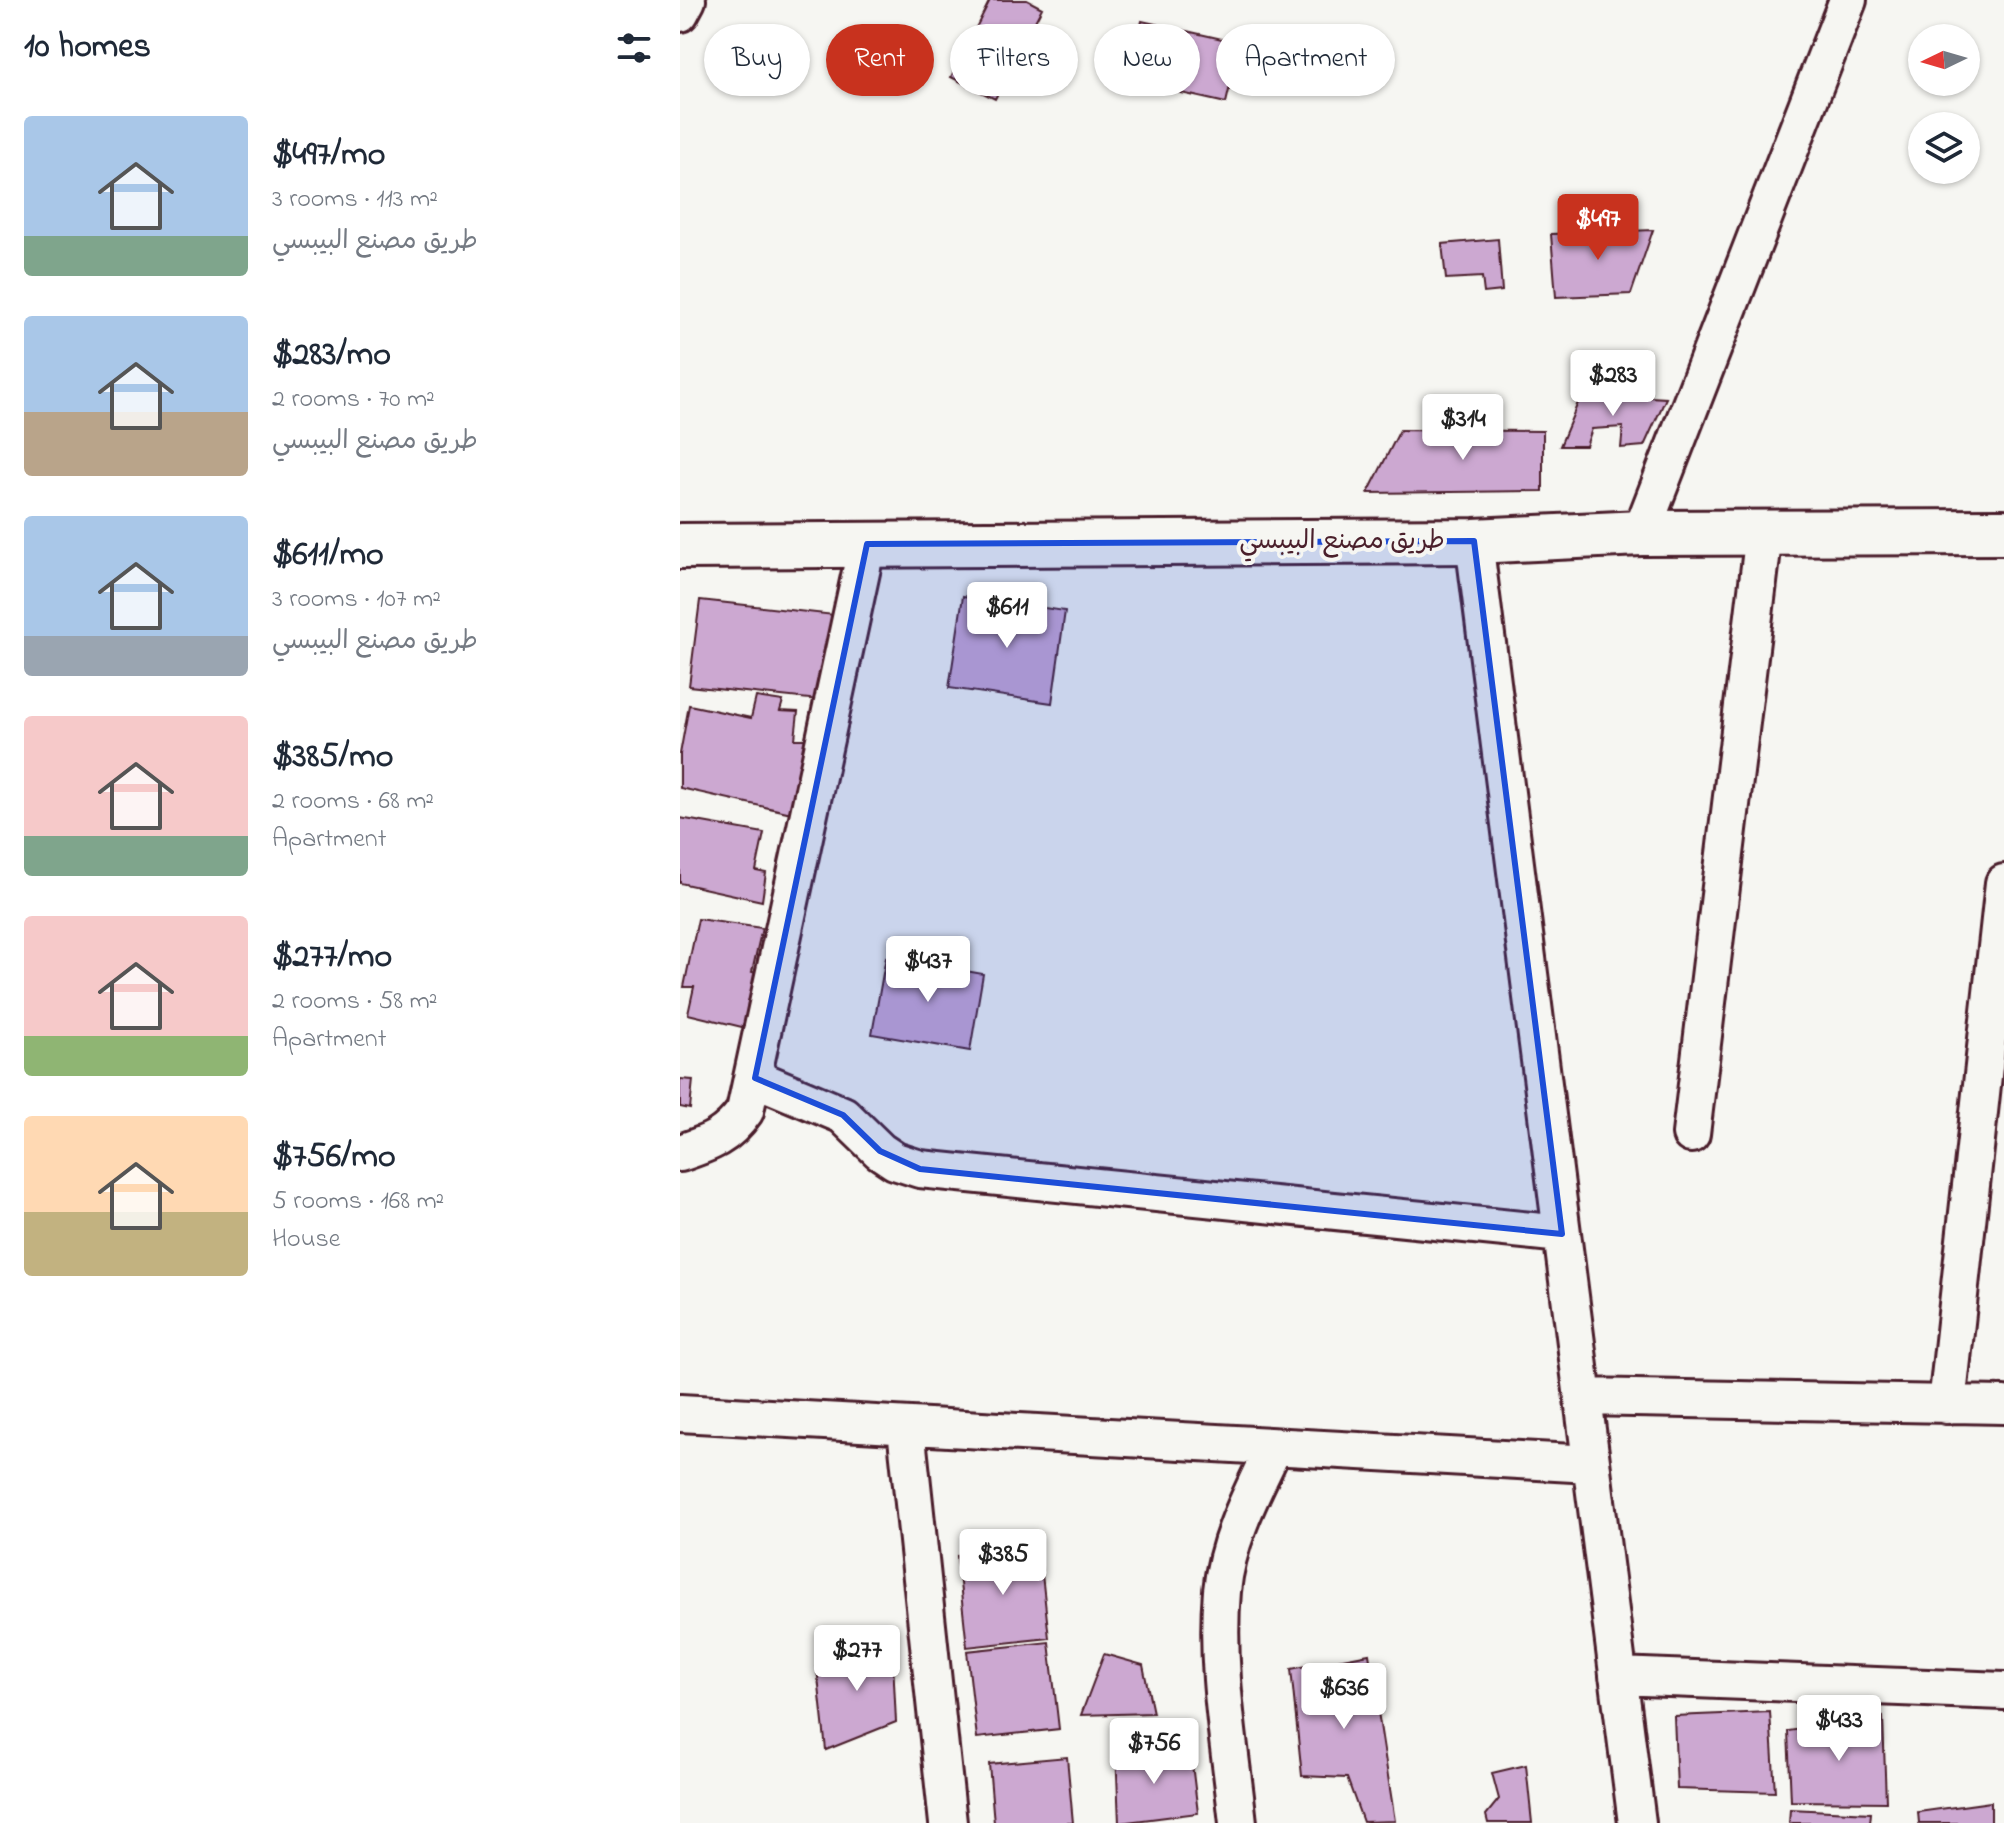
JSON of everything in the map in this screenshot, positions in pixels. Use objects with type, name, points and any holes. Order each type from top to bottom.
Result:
[{"type":"main road","name":"طريق مصنع البيبسي","points":[[680,546],[1474,541],[1641,533],[2004,532]]},
{"type":"street","points":[[680,13],[687,0]]},
{"type":"street","points":[[1641,533],[1848,0]]},
{"type":"street","points":[[1691,1134],[1764,533]]},
{"type":"street","points":[[1474,541],[1637,1823]]},
{"type":"street","points":[[680,1153],[718,1141],[732,1130],[745,1111],[755,1078],[867,544]]},
{"type":"street","points":[[1947,1405],[1997,1016],[2004,883]]},
{"type":"street","points":[[755,1078],[843,1115],[880,1151],[895,1161],[920,1169],[1562,1234]]},
{"type":"street","points":[[1583,1397],[2004,1405]]},
{"type":"street","points":[[680,1413],[1591,1464]]},
{"type":"street","points":[[906,1428],[948,1823]]},
{"type":"street","points":[[1238,1823],[1222,1677],[1222,1589],[1238,1524],[1274,1447]]},
{"type":"street","points":[[1618,1676],[2004,1691]]},
{"type":"highlighted area","points":[[1474,541],[1562,1234],[920,1169],[880,1151],[843,1115],[755,1078],[867,544]]},
{"type":"building","points":[[990,0],[1027,0],[1042,8],[1034,24],[978,24]]},
{"type":"building","points":[[1200,34],[1216,38],[1216,96],[1228,96],[1226,103],[1195,96],[1200,96]]},
{"type":"building","points":[[1653,230],[1631,294],[1556,297],[1551,234]]},
{"type":"building","points":[[1498,239],[1502,291],[1484,293],[1482,277],[1446,279],[1442,244]]},
{"type":"building","points":[[1582,393],[1666,398],[1644,446],[1621,448],[1623,427],[1592,429],[1586,446],[1560,446]]},
{"type":"building","points":[[1400,430],[1543,431],[1543,491],[1368,493]]},
{"type":"building","points":[[963,596],[1065,611],[1052,703],[949,688]]},
{"type":"building","points":[[700,600],[844,616],[828,701],[689,686]]},
{"type":"building","points":[[756,697],[783,701],[780,711],[798,712],[795,739],[814,739],[796,814],[680,788],[680,754],[689,705],[751,718]]},
{"type":"building","points":[[680,818],[764,833],[756,871],[766,873],[762,901],[680,883]]},
{"type":"building","points":[[698,919],[762,928],[752,972],[765,974],[760,1003],[748,1001],[746,1028],[688,1014],[694,987],[684,987]]},
{"type":"building","points":[[886,957],[983,974],[970,1051],[872,1034]]},
{"type":"building","points":[[680,1079],[693,1080],[690,1109],[680,1107]]},
{"type":"building","points":[[1039,1547],[1049,1638],[967,1647],[957,1556]]},
{"type":"building","points":[[892,1641],[896,1722],[826,1750],[816,1659]]},
{"type":"building","points":[[1049,1642],[1059,1729],[977,1738],[967,1651]]},
{"type":"building","points":[[1104,1654],[1143,1665],[1153,1713],[1081,1715]]},
{"type":"building","points":[[1369,1654],[1395,1821],[1363,1822],[1347,1778],[1302,1776],[1291,1669]]},
{"type":"building","points":[[1770,1712],[1775,1792],[1677,1789],[1674,1716]]},
{"type":"building","points":[[1883,1717],[1886,1802],[1791,1801],[1788,1731]]},
{"type":"building","points":[[1116,1750],[1191,1756],[1198,1813],[1119,1823]]},
{"type":"building","points":[[1067,1757],[1073,1823],[994,1823],[989,1764]]},
{"type":"building","points":[[1526,1765],[1532,1823],[1488,1823],[1486,1815],[1499,1799],[1492,1773]]},
{"type":"building","points":[[1991,1802],[1991,1823],[1919,1823],[1918,1812]]},
{"type":"building","points":[[1790,1809],[1871,1813],[1870,1823],[1789,1823]]}]
